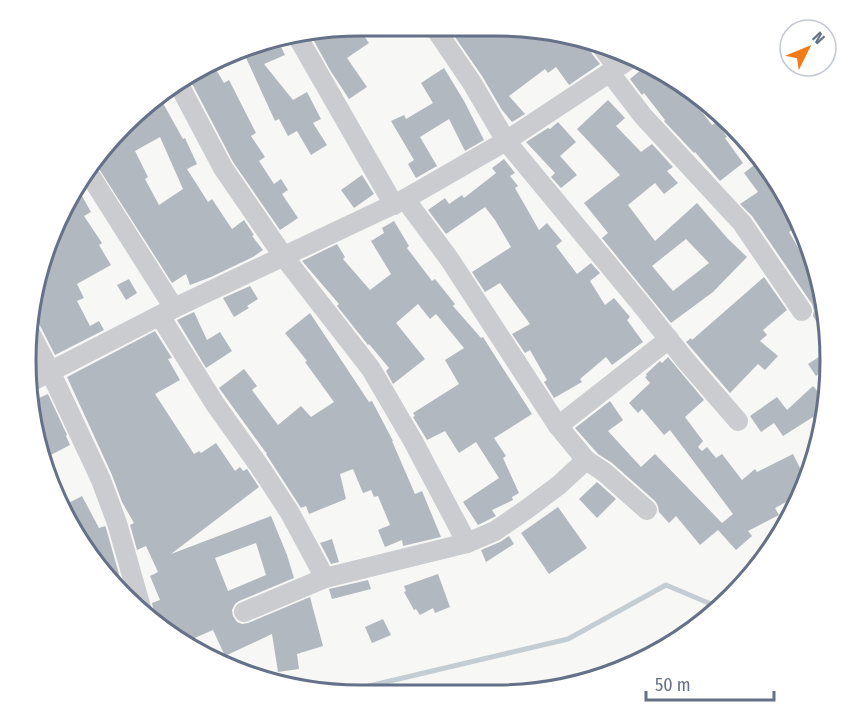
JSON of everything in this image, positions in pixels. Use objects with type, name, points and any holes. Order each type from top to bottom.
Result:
[{"type":"street","points":[[440,36],[472,83],[506,141],[738,421]]},
{"type":"street","points":[[301,41],[400,202],[450,260],[558,426],[586,460],[604,472],[647,510]]},
{"type":"street","points":[[37,378],[167,312],[400,202],[506,141],[620,66],[643,116],[742,223],[802,311]]},
{"type":"street","points":[[182,90],[223,168],[284,258],[371,369],[413,441],[467,543]]},
{"type":"street","points":[[92,179],[167,312],[215,404],[290,513],[324,578]]},
{"type":"street","points":[[558,426],[669,339]]},
{"type":"street","points":[[37,345],[101,480],[117,523],[138,596]]},
{"type":"street","points":[[244,612],[324,578],[467,543],[495,531],[559,485],[586,460]]},
{"type":"building","points":[[364,36],[369,43],[347,58],[367,87],[349,99],[313,40]]},
{"type":"building","points":[[454,36],[517,37],[559,42],[591,50],[600,64],[569,85],[556,67],[548,73],[545,69],[509,96],[525,114],[512,122],[502,110]]},
{"type":"building","points":[[281,46],[285,55],[264,64],[293,100],[307,92],[321,119],[313,123],[327,145],[311,155],[297,131],[288,136],[279,119],[275,121],[246,57]]},
{"type":"building","points":[[444,68],[484,140],[465,151],[449,119],[420,137],[437,166],[416,178],[408,164],[414,160],[391,121],[404,115],[406,119],[433,103],[421,83]]},
{"type":"building","points":[[216,70],[224,83],[229,80],[256,133],[251,136],[265,157],[259,161],[274,184],[281,179],[288,190],[282,194],[298,218],[280,230],[233,162],[192,83]]},
{"type":"building","points":[[641,70],[693,103],[712,125],[716,123],[720,127],[727,137],[725,138],[743,163],[720,181],[664,121],[644,93],[642,95],[630,79]]},
{"type":"building","points":[[608,100],[625,118],[616,126],[641,152],[652,144],[673,167],[667,171],[678,183],[664,194],[655,183],[628,205],[655,241],[697,203],[747,257],[713,292],[671,323],[602,238],[608,233],[584,203],[620,175],[577,129]],"holes":[[[686,239],[709,263],[673,291],[652,266]]]},
{"type":"building","points":[[163,103],[183,139],[185,138],[197,164],[187,169],[208,202],[212,199],[232,229],[244,220],[254,235],[252,236],[263,250],[253,257],[190,285],[186,274],[172,283],[99,169],[131,131]],"holes":[[[160,137],[183,189],[159,205],[145,179],[148,177],[135,151]]]},
{"type":"building","points":[[558,122],[576,142],[560,156],[577,175],[561,188],[551,177],[555,173],[526,142]]},
{"type":"building","points":[[504,159],[515,173],[510,176],[518,186],[515,188],[539,230],[547,223],[562,241],[556,246],[577,274],[591,263],[600,273],[590,281],[605,305],[614,298],[630,317],[627,320],[643,342],[612,365],[606,357],[580,379],[582,382],[554,398],[530,350],[525,353],[512,334],[530,324],[500,283],[485,292],[472,272],[511,247],[495,220],[485,207],[446,234],[428,210],[445,198],[449,204],[462,195],[464,198],[496,173],[492,168]]},
{"type":"building","points":[[754,165],[787,217],[792,230],[789,232],[803,256],[814,297],[818,323],[813,316],[812,304],[752,216],[740,204],[758,192],[744,173]]},
{"type":"building","points":[[362,175],[374,194],[354,208],[341,190]]},
{"type":"building","points":[[82,196],[91,212],[84,216],[102,243],[99,245],[111,265],[77,284],[84,298],[77,301],[90,326],[99,321],[104,330],[55,355],[39,323],[42,297],[53,256]]},
{"type":"building","points":[[394,221],[409,246],[407,248],[432,281],[435,279],[455,304],[453,306],[481,338],[483,337],[532,414],[494,438],[506,456],[503,458],[519,493],[512,497],[513,500],[492,510],[496,516],[478,525],[463,502],[499,478],[476,442],[459,453],[445,431],[427,440],[413,417],[415,416],[413,413],[459,384],[445,360],[464,348],[436,314],[430,319],[418,304],[396,323],[425,359],[393,384],[386,371],[389,368],[302,261],[337,244],[345,257],[343,259],[370,290],[391,274],[371,241],[384,233],[382,228]]},
{"type":"building","points":[[764,277],[787,310],[763,330],[767,335],[760,341],[778,356],[765,370],[758,364],[730,393],[686,342],[691,338],[692,340]]},
{"type":"building","points":[[129,279],[137,293],[126,300],[117,285]]},
{"type":"building","points":[[250,286],[258,299],[234,317],[223,298]]},
{"type":"building","points":[[194,312],[207,340],[220,332],[232,351],[206,368],[177,320]]},
{"type":"building","points":[[310,313],[369,402],[372,401],[393,441],[415,494],[422,491],[441,537],[403,546],[402,540],[385,547],[378,530],[390,525],[378,496],[374,497],[371,490],[363,493],[353,469],[340,474],[346,499],[309,514],[306,506],[301,508],[267,454],[219,388],[244,369],[257,386],[252,390],[278,425],[301,406],[311,417],[334,402],[285,333]]},
{"type":"building","points":[[155,331],[172,358],[168,359],[180,380],[155,394],[194,454],[199,451],[201,453],[216,443],[235,471],[240,467],[243,471],[247,469],[259,487],[171,554],[271,516],[294,578],[239,601],[232,610],[233,616],[237,622],[248,623],[310,597],[323,646],[297,654],[299,669],[278,672],[272,634],[226,656],[213,630],[193,639],[163,618],[153,610],[152,603],[160,600],[150,576],[158,572],[146,546],[137,550],[130,525],[134,523],[122,502],[67,377]],"holes":[[[256,543],[266,575],[228,591],[215,558]]]},
{"type":"building","points":[[820,356],[819,374],[816,376],[808,364]]},
{"type":"building","points":[[668,357],[704,400],[685,417],[703,441],[698,447],[702,451],[707,447],[716,458],[722,454],[742,480],[755,469],[757,472],[793,454],[801,470],[788,501],[775,508],[779,515],[748,531],[752,536],[736,550],[718,530],[700,545],[676,516],[669,523],[659,512],[655,501],[612,463],[598,454],[575,428],[610,401],[623,420],[608,431],[641,467],[655,454],[722,523],[733,514],[670,430],[664,435],[642,409],[638,413],[629,403],[650,383],[645,377],[646,374],[660,361],[662,363]]},
{"type":"building","points":[[813,386],[818,392],[815,419],[813,417],[783,436],[774,423],[761,432],[750,416],[777,397],[787,410]]},
{"type":"building","points":[[48,394],[70,445],[50,455],[42,424],[39,398]]},
{"type":"building","points":[[597,482],[616,499],[597,518],[579,499]]},
{"type":"building","points":[[82,496],[99,528],[105,526],[120,577],[91,541],[69,503]]},
{"type":"building","points":[[558,507],[587,548],[549,574],[521,533]]},
{"type":"building","points":[[509,536],[514,544],[486,562],[481,550]]},
{"type":"building","points":[[332,539],[339,562],[331,564],[320,543]]},
{"type":"building","points":[[438,574],[450,607],[435,613],[433,608],[420,615],[416,609],[414,610],[404,592],[406,591],[404,586]]},
{"type":"building","points":[[368,580],[371,589],[332,599],[329,589]]},
{"type":"building","points":[[383,619],[391,635],[372,643],[365,627]]},
{"type":"waterway","points":[[373,685],[568,639],[666,585],[710,603]]}]
